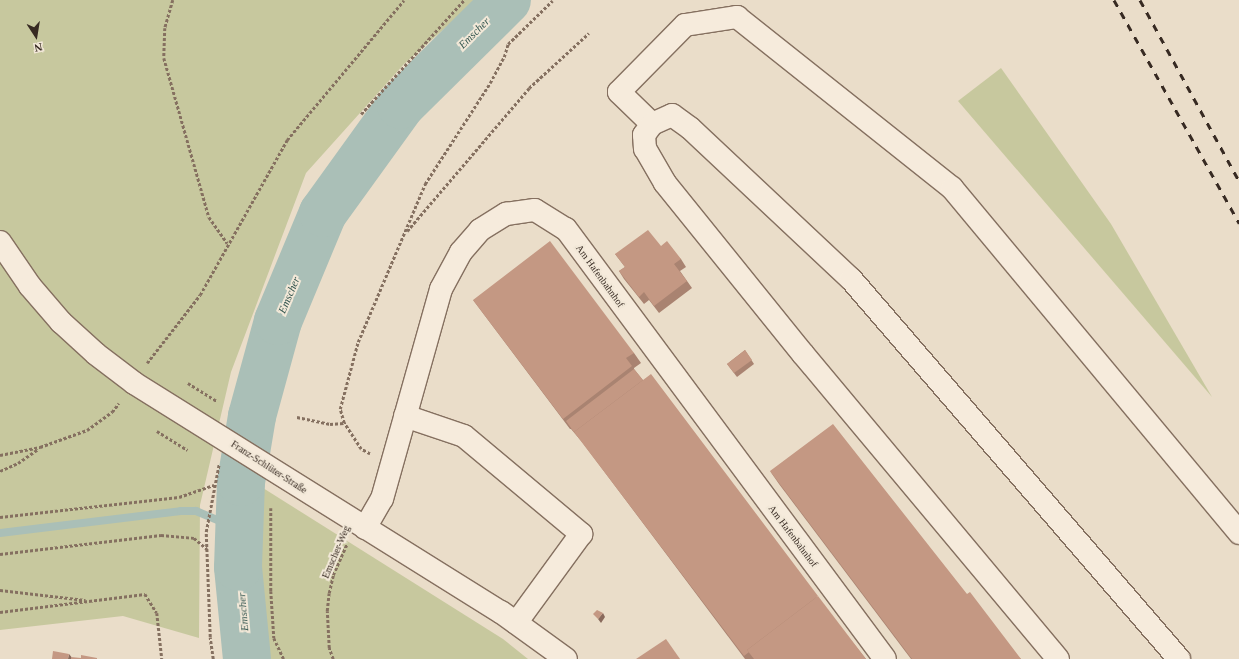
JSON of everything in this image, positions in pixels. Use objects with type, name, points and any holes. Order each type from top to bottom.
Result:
[{"type":"street","points":[[652,124],[619,92],[685,25],[737,17],[952,188],[1239,534]]},
{"type":"street","points":[[1058,659],[803,354],[666,183],[645,149],[644,135],[652,124],[672,115],[690,128],[852,279],[1179,659]]},
{"type":"street","name":"Am Hafenbahnhof","points":[[361,525],[382,499],[441,289],[461,252],[480,230],[506,214],[535,210],[566,229],[885,659]]},
{"type":"street","name":"Franz-Schlüter-Straße","points":[[0,242],[30,286],[61,322],[96,354],[134,383],[193,418],[516,623],[566,659]]},
{"type":"street","points":[[405,416],[464,436],[581,534],[516,623]]},
{"type":"path","points":[[173,0],[165,28],[164,58],[209,217],[227,243]]},
{"type":"path","points":[[0,455],[40,447],[87,430],[112,412],[134,383],[158,346],[200,295],[227,243],[287,140],[404,0]]},
{"type":"path","points":[[362,114],[464,0]]},
{"type":"path","points":[[392,465],[361,449],[344,422],[340,408],[342,394],[358,342],[425,184],[490,84],[504,57],[508,44],[552,1]]},
{"type":"path","points":[[405,233],[529,88],[589,32]]},
{"type":"path","points":[[188,383],[217,401]]},
{"type":"path","points":[[297,417],[330,424],[344,422]]},
{"type":"path","points":[[157,431],[187,450]]},
{"type":"path","points":[[0,472],[18,463],[40,447]]},
{"type":"path","points":[[213,659],[206,532],[210,502],[220,458]]},
{"type":"path","points":[[0,517],[179,497],[214,485]]},
{"type":"path","points":[[271,508],[271,591],[274,638],[284,659]]},
{"type":"path","name":"Emscher-Weg","points":[[333,659],[329,648],[326,611],[329,593],[333,575],[361,525]]},
{"type":"path","points":[[0,554],[161,535],[194,538],[207,549]]},
{"type":"path","points":[[0,590],[90,600]]},
{"type":"path","points":[[0,612],[145,594],[157,613],[162,659]]},
{"type":"green space","points":[[0,0],[477,0],[404,64],[306,173],[231,372],[200,505],[199,638],[123,616],[0,630]]},
{"type":"green space","points":[[1001,68],[1111,224],[1212,397],[958,101]]},
{"type":"green space","points":[[263,488],[503,639],[528,659],[264,659],[261,557]]},
{"type":"building","points":[[648,230],[661,246],[667,241],[681,259],[674,264],[687,281],[654,306],[644,292],[639,297],[619,271],[625,267],[615,254]]},
{"type":"building","points":[[550,241],[634,353],[626,358],[632,366],[563,419],[473,300]]},
{"type":"building","points":[[745,350],[752,360],[734,373],[727,364]]},
{"type":"building","points":[[634,369],[643,380],[574,432],[576,435],[566,421]]},
{"type":"building","points":[[651,374],[818,596],[747,650],[749,652],[744,656],[574,432]]},
{"type":"building","points":[[833,424],[967,594],[970,592],[1021,659],[912,659],[770,471]]},
{"type":"building","points":[[818,596],[866,659],[754,659],[747,650]]},
{"type":"building","points":[[597,610],[603,613],[598,619],[593,614]]},
{"type":"building","points":[[666,639],[680,659],[636,659]]},
{"type":"building","points":[[53,651],[69,654],[68,659],[52,659]]},
{"type":"building","points":[[81,655],[97,658],[97,659],[81,659]]},
{"type":"building","points":[[71,657],[81,658],[81,659],[71,659]]},
{"type":"waterway","name":"Emscher","points":[[247,659],[238,567],[241,482],[252,416],[278,321],[323,213],[401,105],[507,0]]},
{"type":"waterway","points":[[0,533],[181,511],[196,511],[220,521],[239,550]]},
{"type":"railway","points":[[1114,0],[1239,223]]},
{"type":"railway","points":[[1140,0],[1239,181]]}]
